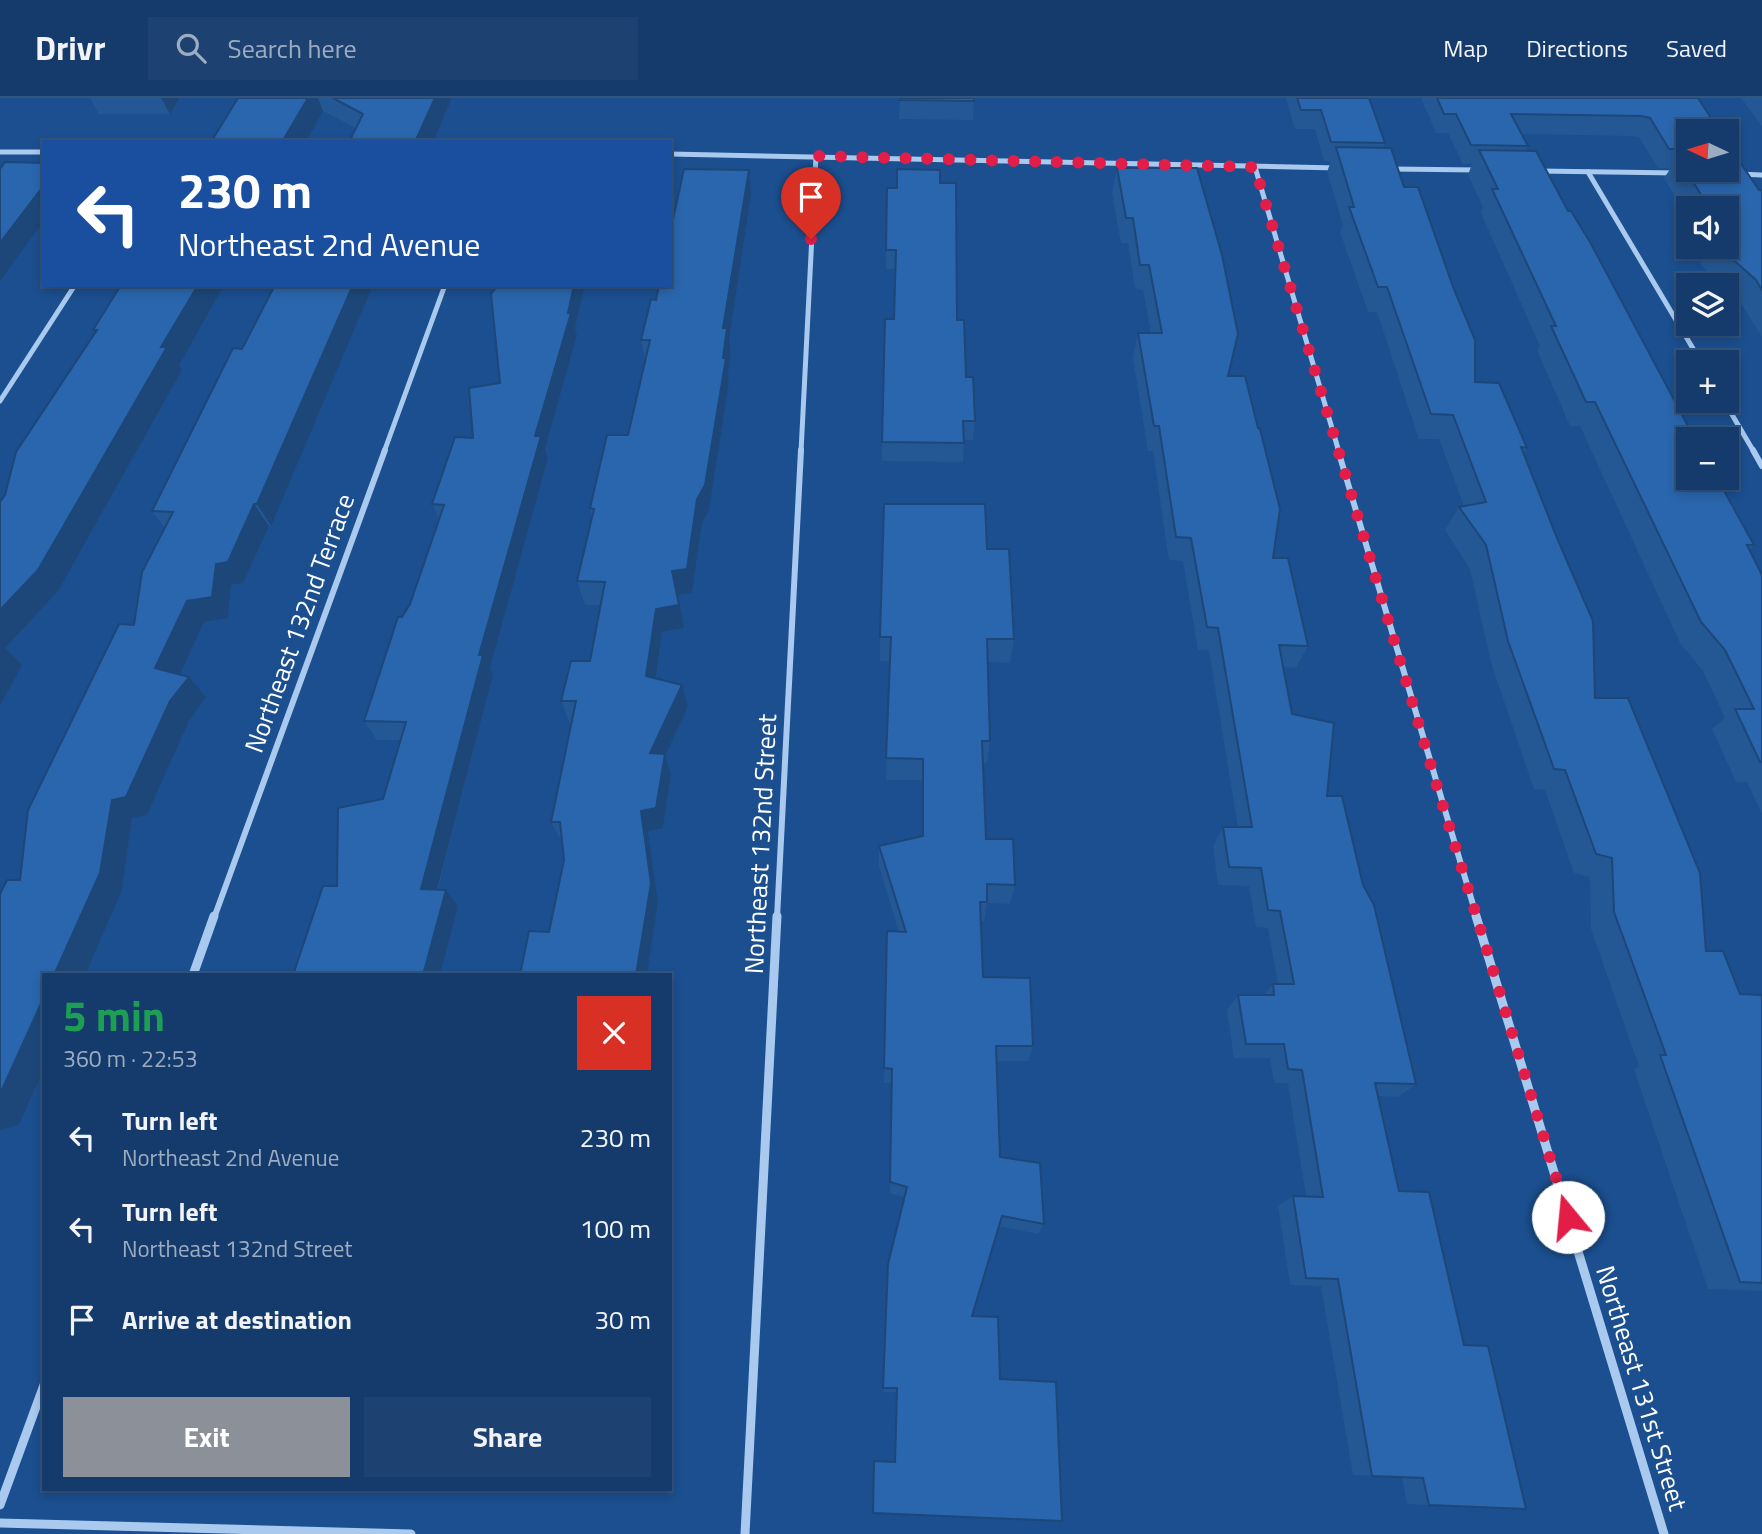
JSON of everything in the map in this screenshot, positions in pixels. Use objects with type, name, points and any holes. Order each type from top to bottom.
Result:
[{"type":"street","points":[[0,152],[42,152]]},
{"type":"street","points":[[672,154],[1345,168]]},
{"type":"street","name":"Northeast 132nd Street","points":[[745,1534],[816,156]]},
{"type":"street","name":"Northeast 131st Street","points":[[1255,167],[1439,793],[1664,1534]]},
{"type":"street","points":[[1385,169],[1480,170]]},
{"type":"street","points":[[1534,171],[1676,173]]},
{"type":"street","points":[[1588,172],[1694,350]]},
{"type":"street","points":[[1740,174],[1762,174]]},
{"type":"street","points":[[0,401],[74,287]]},
{"type":"street","name":"Northeast 132nd Terrace","points":[[195,973],[444,287]]},
{"type":"street","points":[[1731,413],[1762,466]]},
{"type":"street","points":[[0,1506],[42,1390]]},
{"type":"street","points":[[0,1523],[411,1534]]},
{"type":"building","points":[[238,98],[308,98],[283,140],[212,140]]},
{"type":"building","points":[[333,98],[435,98],[416,140],[350,140],[363,114]]},
{"type":"building","points":[[974,98],[974,101],[900,100]]},
{"type":"building","points":[[1297,98],[1369,98],[1385,143],[1331,142],[1321,110],[1301,110]]},
{"type":"building","points":[[1437,98],[1698,98],[1711,118],[1676,119],[1676,149],[1669,149],[1650,118],[1641,116],[1511,114],[1528,146],[1471,145],[1456,114],[1444,114]]},
{"type":"building","points":[[1336,147],[1391,148],[1404,187],[1418,187],[1453,287],[1475,340],[1475,382],[1499,383],[1527,448],[1521,447],[1593,621],[1595,698],[1628,698],[1700,873],[1706,951],[1723,951],[1740,994],[1762,997],[1762,1283],[1740,1282],[1660,1055],[1666,1055],[1614,912],[1612,858],[1596,854],[1565,770],[1554,769],[1508,641],[1486,545],[1459,507],[1486,502],[1453,415],[1431,414],[1387,287],[1378,287],[1349,207],[1354,207]]},
{"type":"building","points":[[1479,150],[1536,151],[1568,211],[1571,211],[1590,242],[1676,403],[1676,413],[1681,413],[1688,426],[1676,427],[1676,490],[1724,490],[1754,545],[1747,545],[1762,575],[1762,762],[1735,709],[1754,709],[1725,650],[1701,622],[1595,402],[1586,402],[1551,326],[1556,326],[1492,189],[1498,189]]},
{"type":"building","points":[[5,162],[42,163],[42,188],[0,243],[0,169]]},
{"type":"building","points":[[1740,162],[1759,190],[1762,190],[1762,290],[1756,280],[1732,259],[1739,259],[1739,196],[1702,196],[1693,182],[1740,182]]},
{"type":"building","points":[[1117,168],[1197,168],[1222,255],[1238,334],[1228,376],[1245,376],[1280,509],[1273,558],[1288,558],[1308,646],[1279,645],[1292,714],[1334,723],[1327,796],[1342,796],[1363,885],[1374,905],[1416,1084],[1375,1083],[1399,1191],[1429,1192],[1464,1345],[1488,1346],[1526,1509],[1429,1505],[1423,1478],[1372,1476],[1338,1279],[1306,1278],[1293,1196],[1323,1197],[1302,1070],[1288,1069],[1284,1044],[1246,1044],[1238,995],[1274,995],[1273,984],[1294,984],[1280,911],[1268,910],[1261,868],[1229,867],[1223,827],[1252,827],[1218,628],[1207,627],[1191,538],[1176,537],[1159,426],[1154,426],[1138,333],[1162,333],[1149,265],[1140,265],[1133,218],[1126,218]]},
{"type":"building","points":[[684,169],[749,170],[723,328],[727,328],[723,358],[726,358],[705,485],[697,499],[687,569],[672,571],[679,605],[656,609],[646,676],[682,685],[650,753],[665,754],[656,808],[641,811],[651,883],[636,973],[520,973],[529,931],[549,932],[564,860],[560,822],[551,822],[576,701],[561,701],[571,661],[590,661],[605,582],[577,581],[594,509],[590,508],[607,435],[628,435],[650,340],[641,340],[651,299],[656,300],[659,287],[672,287],[672,224]]},
{"type":"building","points":[[897,169],[940,170],[940,183],[956,183],[957,320],[964,320],[966,377],[973,377],[975,421],[963,421],[964,443],[882,442],[885,319],[894,319],[896,250],[886,250],[887,188],[897,188]]},
{"type":"building","points":[[120,287],[197,287],[161,347],[167,347],[38,570],[0,610],[0,502],[5,495],[16,452],[97,330],[93,330]]},
{"type":"building","points":[[274,287],[352,287],[257,504],[254,504],[228,562],[216,564],[212,597],[187,601],[155,668],[189,677],[170,701],[126,797],[112,800],[100,873],[55,973],[42,973],[42,1001],[0,1094],[0,894],[7,880],[20,880],[28,810],[119,624],[134,625],[142,572],[173,512],[152,511],[233,348],[242,349]]},
{"type":"building","points":[[496,287],[574,287],[568,313],[571,313],[535,436],[541,436],[479,655],[483,655],[421,889],[446,890],[424,973],[294,973],[323,886],[337,886],[338,808],[383,799],[406,722],[364,721],[398,617],[402,617],[410,604],[444,505],[432,504],[455,437],[473,438],[469,388],[500,383],[491,294]]},
{"type":"building","points":[[884,504],[985,504],[987,549],[1009,549],[1014,639],[987,639],[990,741],[982,741],[986,839],[1013,839],[1015,885],[987,884],[987,902],[980,902],[983,977],[1030,978],[1033,1046],[996,1046],[1000,1157],[1040,1163],[1044,1224],[1002,1216],[972,1316],[998,1317],[1000,1379],[1056,1382],[1062,1521],[873,1513],[874,1461],[895,1462],[897,1388],[883,1388],[888,1264],[907,1187],[890,1182],[892,1069],[884,1068],[887,931],[906,932],[879,846],[923,836],[923,759],[886,758],[891,637],[880,637]]},
{"type":"route","points":[[811,239],[816,156],[1255,167],[1439,793],[1568,1217]]}]
